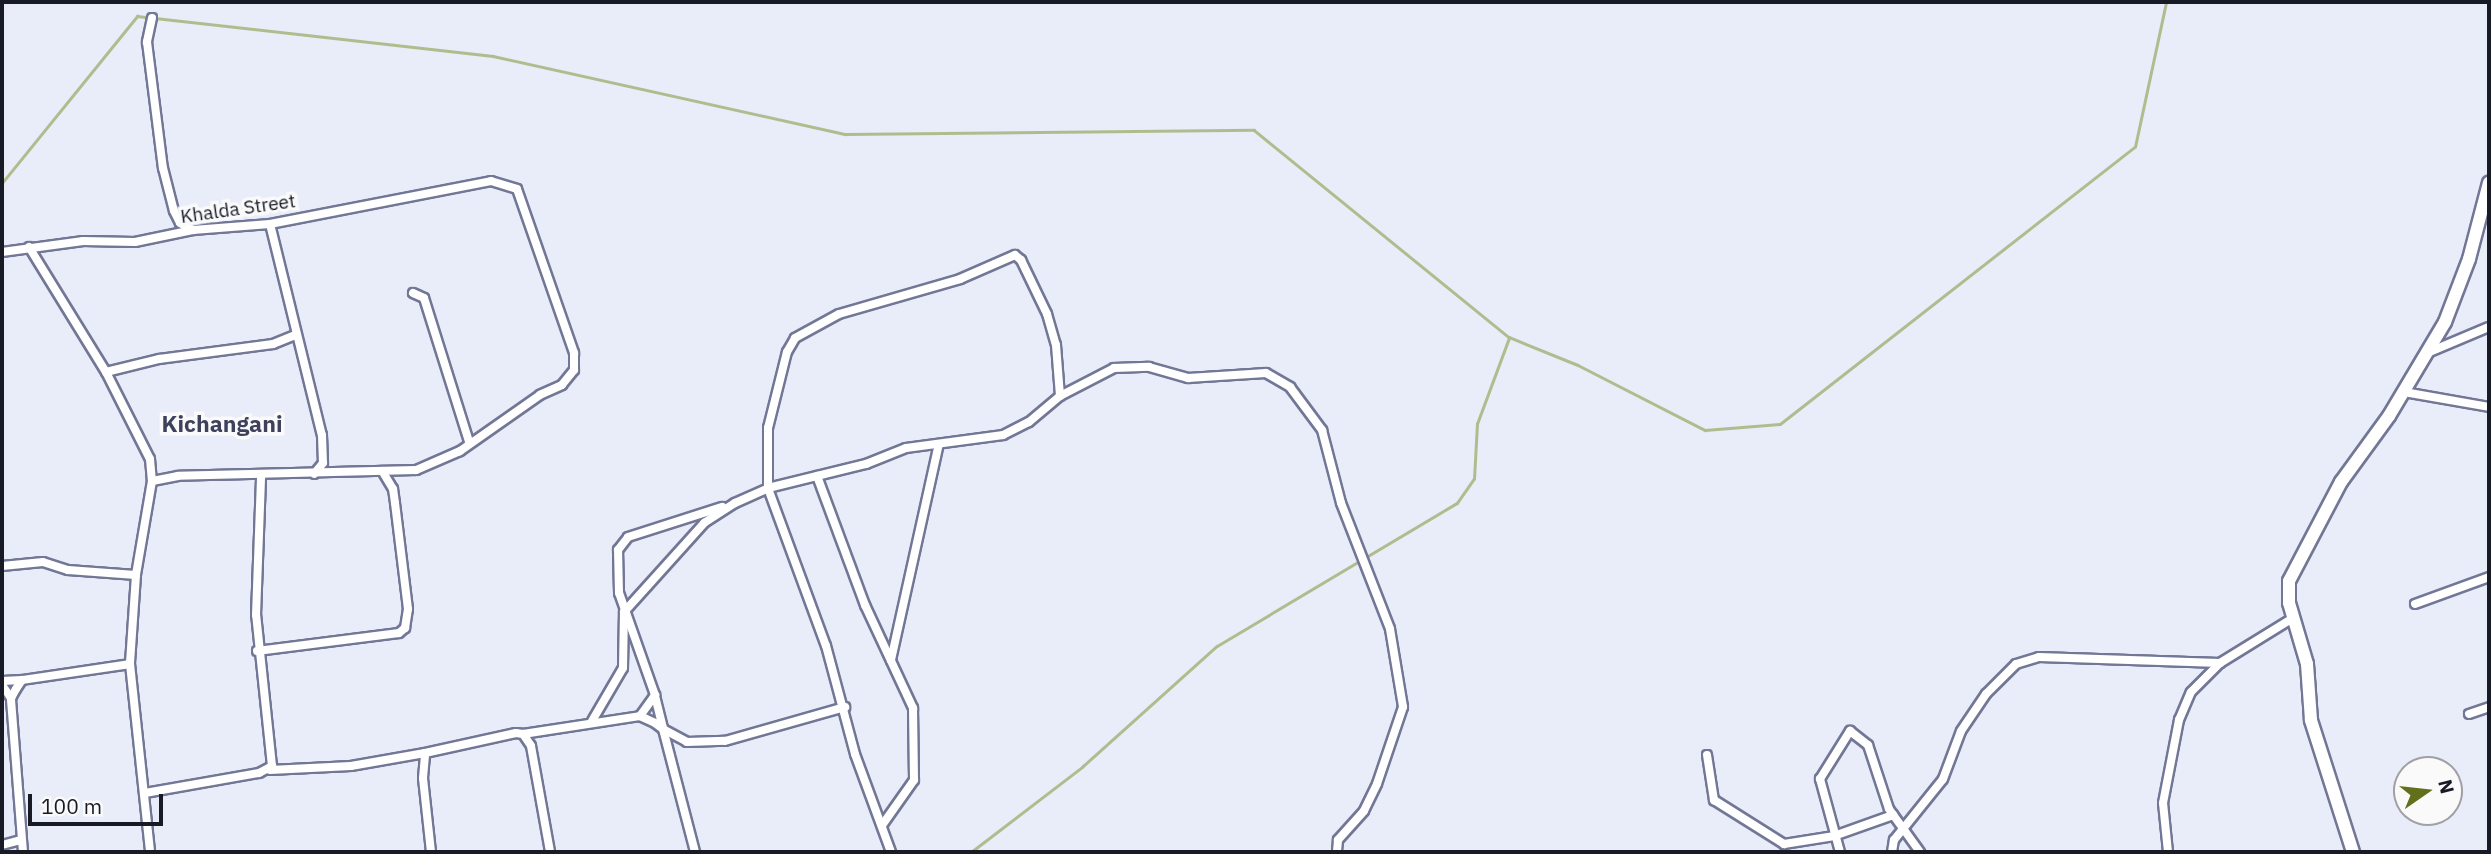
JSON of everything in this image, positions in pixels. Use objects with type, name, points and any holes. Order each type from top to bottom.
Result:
[{"type":"street","points":[[152,18],[147,42],[163,168],[174,211],[180,223],[193,230]]},
{"type":"street","name":"Khalda Street","points":[[2,252],[29,247],[135,242],[193,230],[270,224],[491,181],[517,189],[572,345],[574,370],[562,385],[469,442]]},
{"type":"street","points":[[2353,852],[2317,745],[2307,664],[2293,618],[2288,590],[2291,572],[2342,482],[2404,392],[2427,353],[2469,259],[2489,183]]},
{"type":"street","points":[[270,224],[295,335],[322,435],[323,463],[314,474]]},
{"type":"street","points":[[29,247],[106,372],[142,437],[152,481],[136,576],[130,664],[150,852]]},
{"type":"street","points":[[891,852],[883,824],[855,754],[845,707],[768,488],[768,428],[787,352],[795,338],[839,314],[960,279],[1008,256],[1021,260],[1046,314],[1058,359],[1060,396]]},
{"type":"street","points":[[152,481],[178,476],[382,471],[436,464],[469,442],[424,298],[413,293]]},
{"type":"street","points":[[2427,353],[2489,327]]},
{"type":"street","points":[[106,372],[159,359],[273,344],[295,335]]},
{"type":"street","points":[[592,721],[623,668],[624,612],[617,556],[628,537],[735,503],[768,488],[897,451],[1003,435],[1029,422],[1060,396],[1114,368],[1149,367],[1188,378],[1260,373],[1285,382],[1316,418],[1341,503],[1390,629],[1403,707],[1368,805],[1338,840],[1337,852]]},
{"type":"street","points":[[2404,392],[2489,407]]},
{"type":"street","points":[[891,661],[939,444]]},
{"type":"street","points":[[257,651],[399,634],[405,628],[408,609],[396,503],[382,471]]},
{"type":"street","points":[[261,476],[257,651],[270,770]]},
{"type":"street","points":[[817,476],[825,508],[913,708],[917,755],[914,779],[883,824]]},
{"type":"street","points":[[624,612],[704,523],[735,503]]},
{"type":"street","points":[[2,566],[43,562],[68,570],[136,576]]},
{"type":"street","points":[[2415,604],[2489,577]]},
{"type":"street","points":[[624,612],[655,695],[695,852]]},
{"type":"street","points":[[2168,852],[2163,803],[2179,720],[2191,692],[2220,663],[2293,618]]},
{"type":"street","points":[[1892,852],[1894,840],[1902,829],[1935,793],[1961,731],[1986,694],[2016,664],[2039,657],[2220,663]]},
{"type":"street","points":[[23,852],[11,698],[2,683],[130,664]]},
{"type":"street","points":[[11,698],[22,680]]},
{"type":"street","points":[[640,716],[655,695]]},
{"type":"street","points":[[145,793],[270,770],[351,766],[425,753],[443,746],[592,721],[640,716],[683,741],[716,743],[845,707]]},
{"type":"street","points":[[2469,714],[2489,707]]},
{"type":"street","points":[[1840,852],[1820,779],[1850,731],[1870,749],[1893,815],[1920,852]]},
{"type":"street","points":[[523,734],[531,746],[550,852]]},
{"type":"street","points":[[425,753],[423,778],[431,852]]},
{"type":"street","points":[[1707,755],[1714,800],[1784,844],[1834,836],[1893,815]]},
{"type":"street","points":[[2,845],[21,840]]},
{"type":"waterway","points":[[2,183],[137,16],[493,56],[845,134],[1254,130],[1509,337],[1578,365],[1705,430],[1780,424],[2135,147],[2166,2]]},
{"type":"waterway","points":[[971,852],[1082,767],[1217,646],[1457,503],[1474,479],[1477,424],[1509,338]]},
{"type":"district","name":"Kichangani","points":[[222,423]]}]
